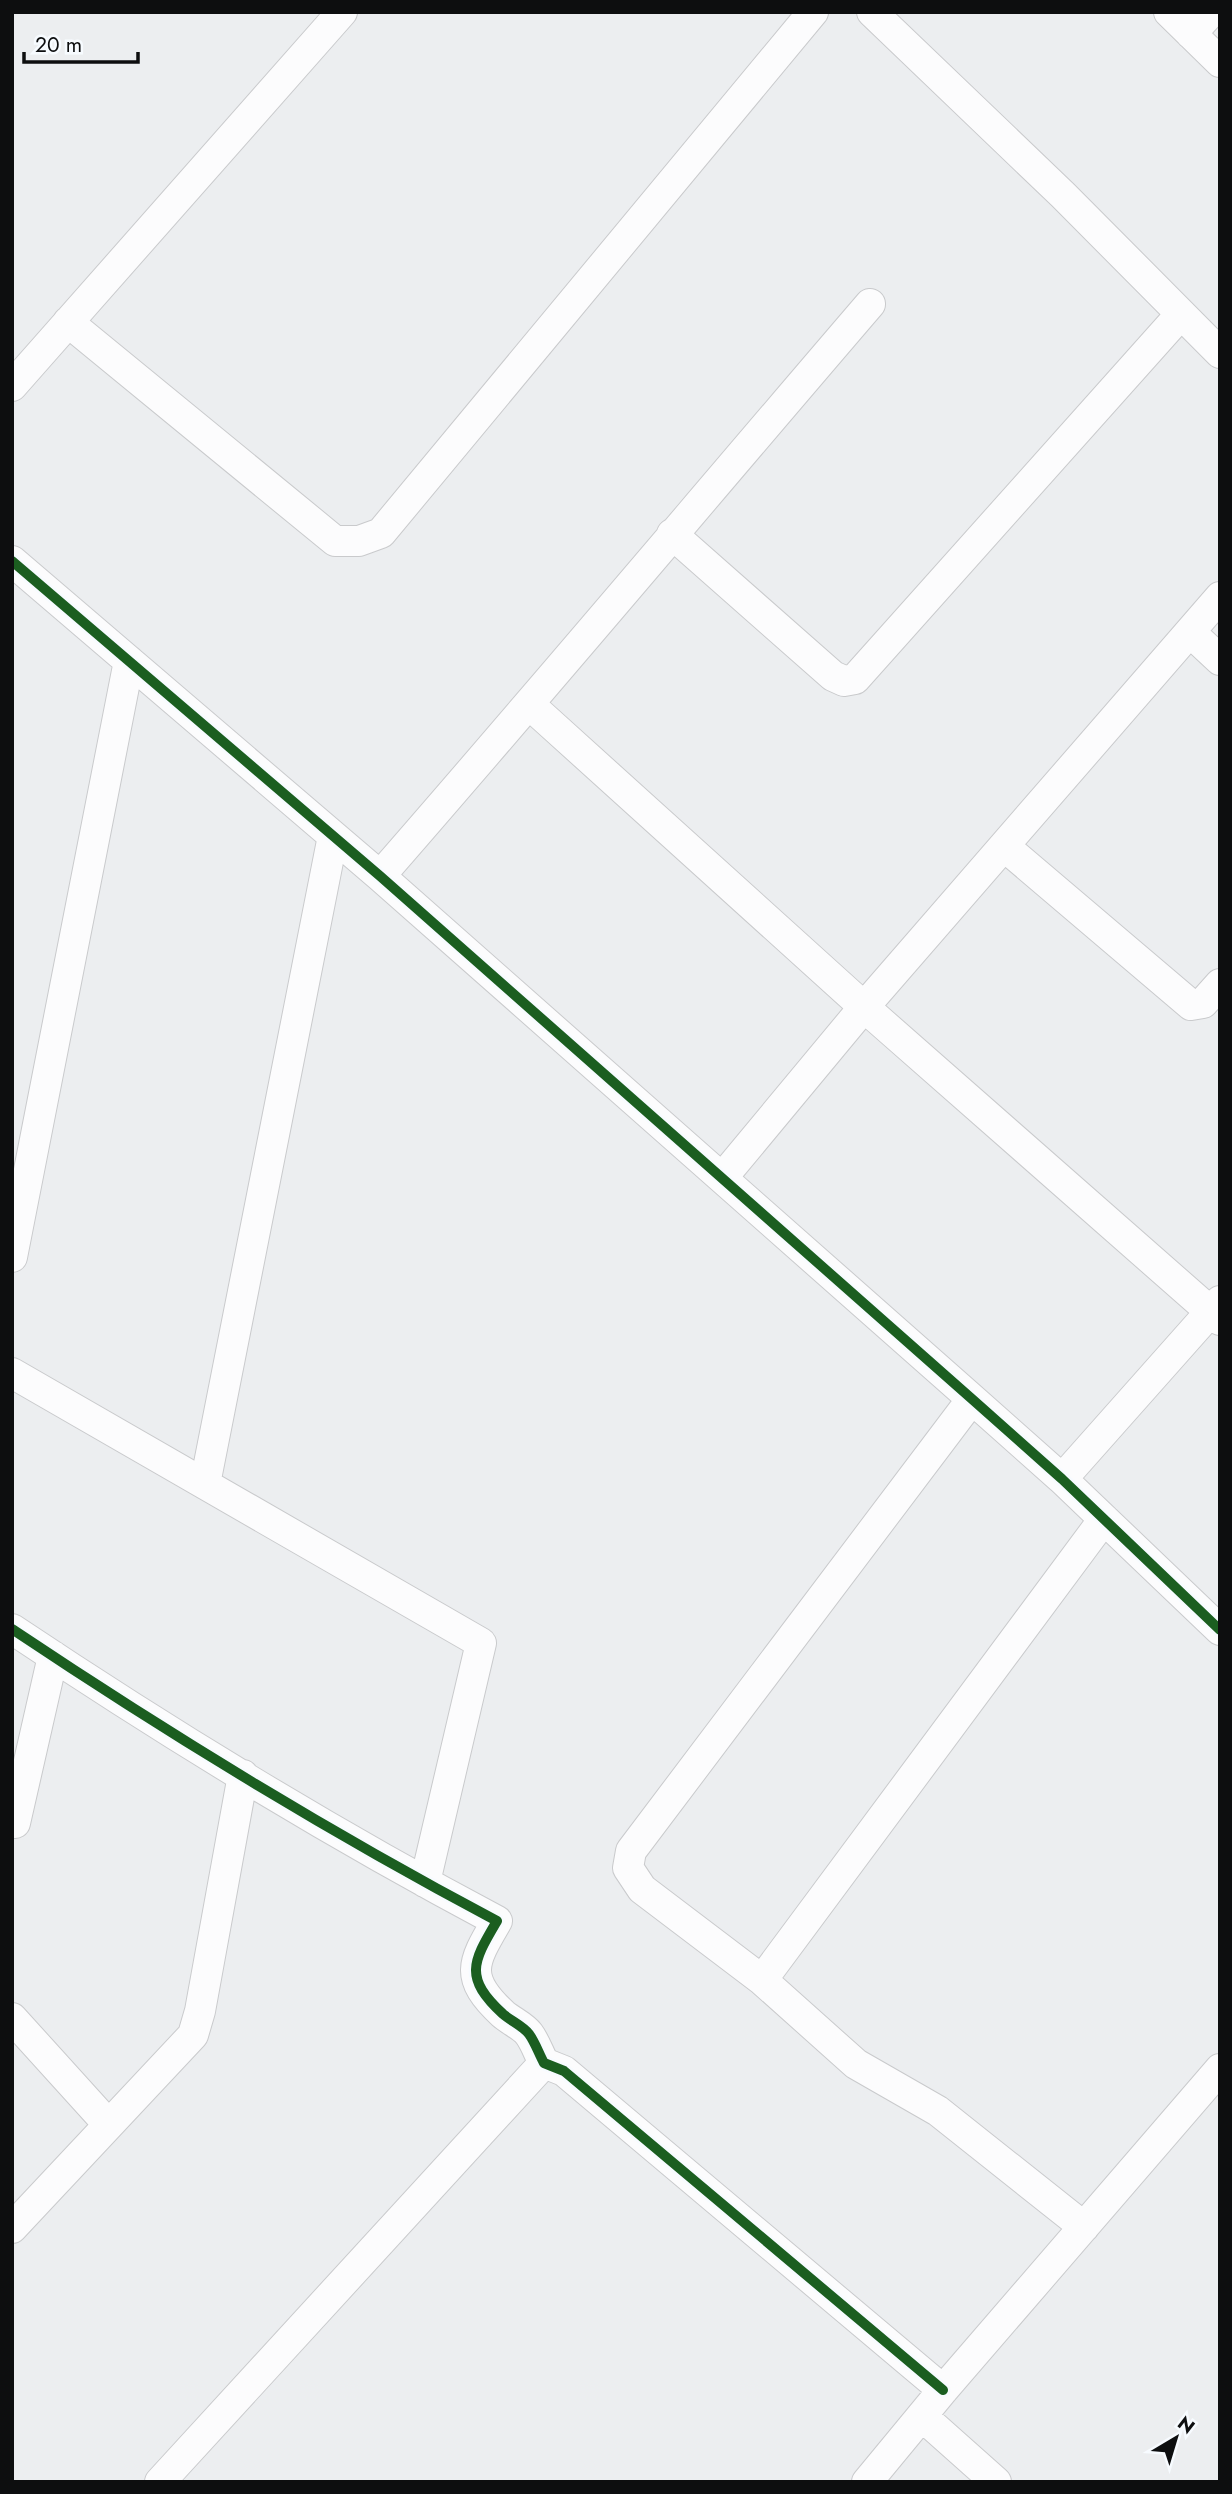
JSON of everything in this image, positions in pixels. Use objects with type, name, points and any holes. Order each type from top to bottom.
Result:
[{"type":"street","points":[[12,386],[342,12]]},
{"type":"street","points":[[68,322],[335,541],[359,541],[380,533],[813,12]]},
{"type":"street","points":[[872,12],[1063,195],[1220,354]]},
{"type":"street","points":[[1169,12],[1220,62]]},
{"type":"street","points":[[1191,34],[1211,12]]},
{"type":"street","points":[[380,876],[530,705],[672,534],[870,304]]},
{"type":"street","points":[[672,534],[833,676],[845,681],[855,679],[1181,314]]},
{"type":"street","points":[[12,561],[380,876],[972,1399],[1062,1479],[1220,1630]]},
{"type":"street","points":[[722,1178],[864,1007],[1220,597]]},
{"type":"street","points":[[1190,632],[1220,660]]},
{"type":"street","points":[[12,1256],[129,661]]},
{"type":"street","points":[[530,705],[864,1007],[1217,1311],[1062,1479]]},
{"type":"street","points":[[205,1484],[333,836]]},
{"type":"street","points":[[1004,846],[1191,1005],[1198,1006],[1203,1003],[1220,984]]},
{"type":"street","points":[[12,1373],[481,1643],[425,1882]]},
{"type":"street","points":[[972,1399],[631,1851],[628,1868],[642,1889],[762,1980],[856,2064],[938,2111],[1084,2227]]},
{"type":"street","points":[[762,1980],[1104,1519]]},
{"type":"street","points":[[12,1629],[243,1775],[425,1882],[497,1920],[476,1956],[477,1979],[488,1998],[505,2016],[528,2033],[544,2063],[564,2071],[943,2390]]},
{"type":"street","points":[[15,1823],[53,1656]]},
{"type":"street","points":[[12,2228],[193,2035],[200,2011],[243,1775]]},
{"type":"street","points":[[12,2018],[108,2124]]},
{"type":"street","points":[[160,2482],[544,2063]]},
{"type":"street","points":[[867,2482],[1220,2069]]},
{"type":"street","points":[[923,2417],[996,2482]]},
{"type":"cycle path","points":[[12,561],[380,876],[972,1399],[1062,1479],[1220,1630]]},
{"type":"cycle path","points":[[12,1629],[251,1781],[373,1853],[497,1921],[478,1959],[477,1979],[490,2001],[529,2034],[544,2063],[564,2071],[943,2390]]}]
